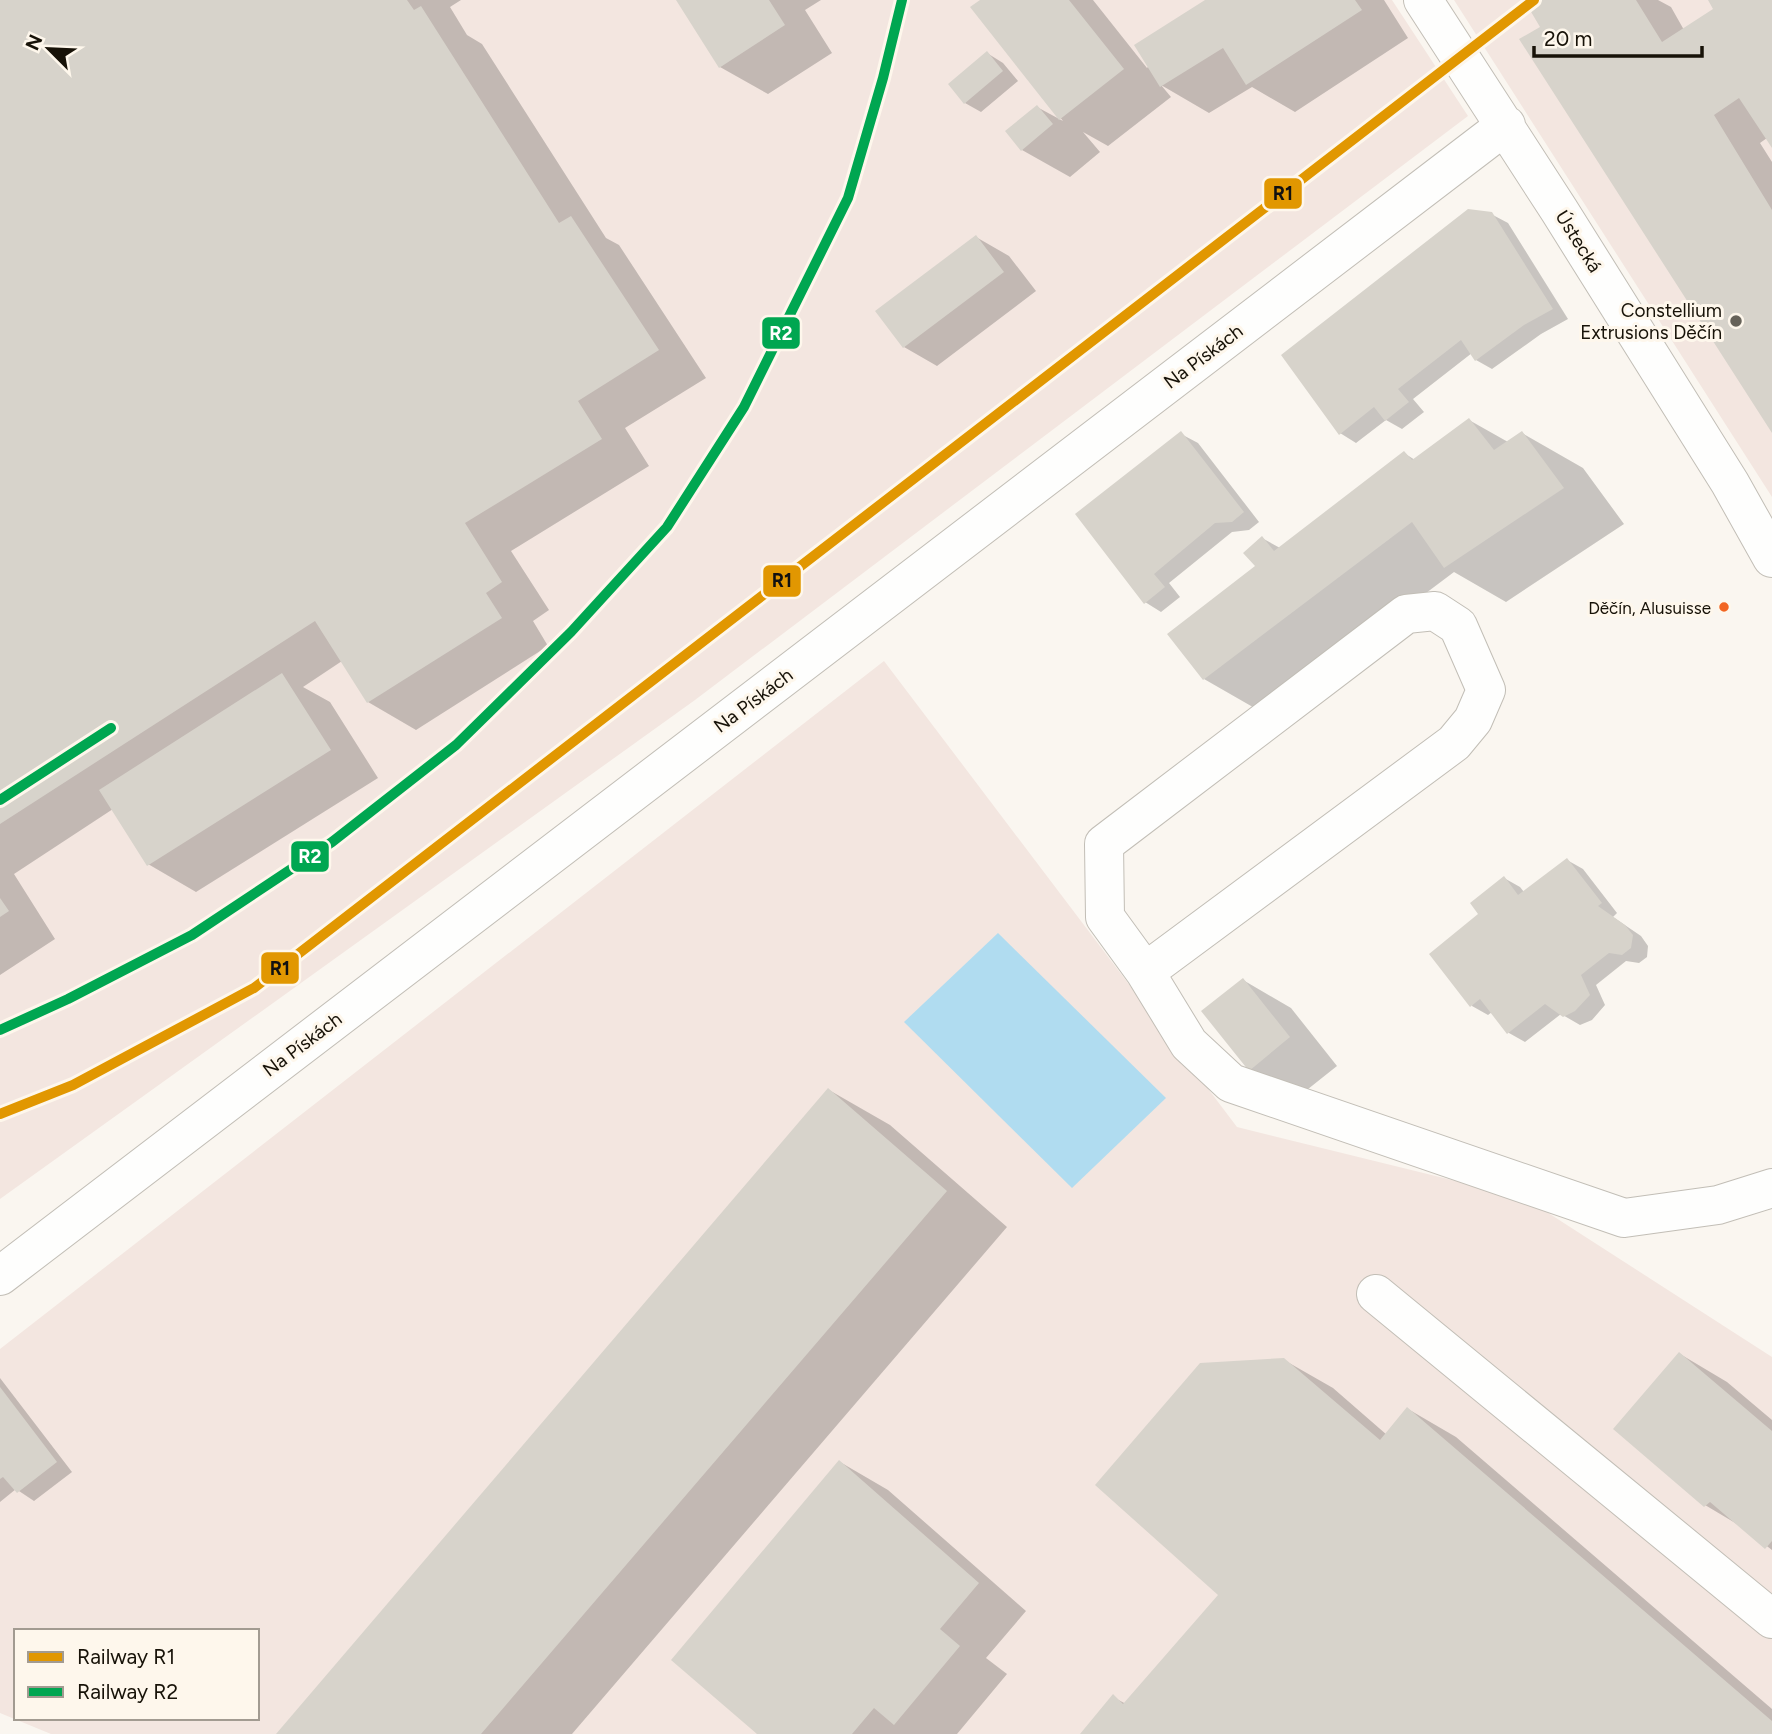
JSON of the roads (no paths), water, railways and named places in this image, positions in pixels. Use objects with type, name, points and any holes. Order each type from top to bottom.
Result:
[{"type":"street","name":"Ústecká","points":[[1423,0],[1506,125],[1723,472],[1772,558]]},
{"type":"street","name":"Na Pískách","points":[[0,1276],[1506,125]]},
{"type":"street","points":[[1145,972],[1454,743],[1473,720],[1486,690],[1458,626],[1435,611],[1406,614],[1104,844],[1105,917],[1145,972],[1189,1044],[1231,1083],[1624,1219],[1718,1205],[1772,1188]]},
{"type":"street","points":[[1376,1294],[1772,1619]]},
{"type":"water","points":[[998,933],[1166,1098],[1072,1188],[904,1022]]},
{"type":"rail line","name":"R2","points":[[0,1030],[68,999],[192,935],[332,842],[456,745],[571,632],[667,527],[744,407],[848,198],[883,78],[902,0]]},
{"type":"rail line","name":"R1","points":[[0,1114],[73,1085],[254,988],[1534,0]]},
{"type":"rail line","name":"R2","points":[[0,800],[111,728]]},
{"type":"place","name":"Constellium Extrusions Děčín","points":[[1736,321]]},
{"type":"place","name":"Děčín, Alusuisse","points":[[1724,607]]}]
